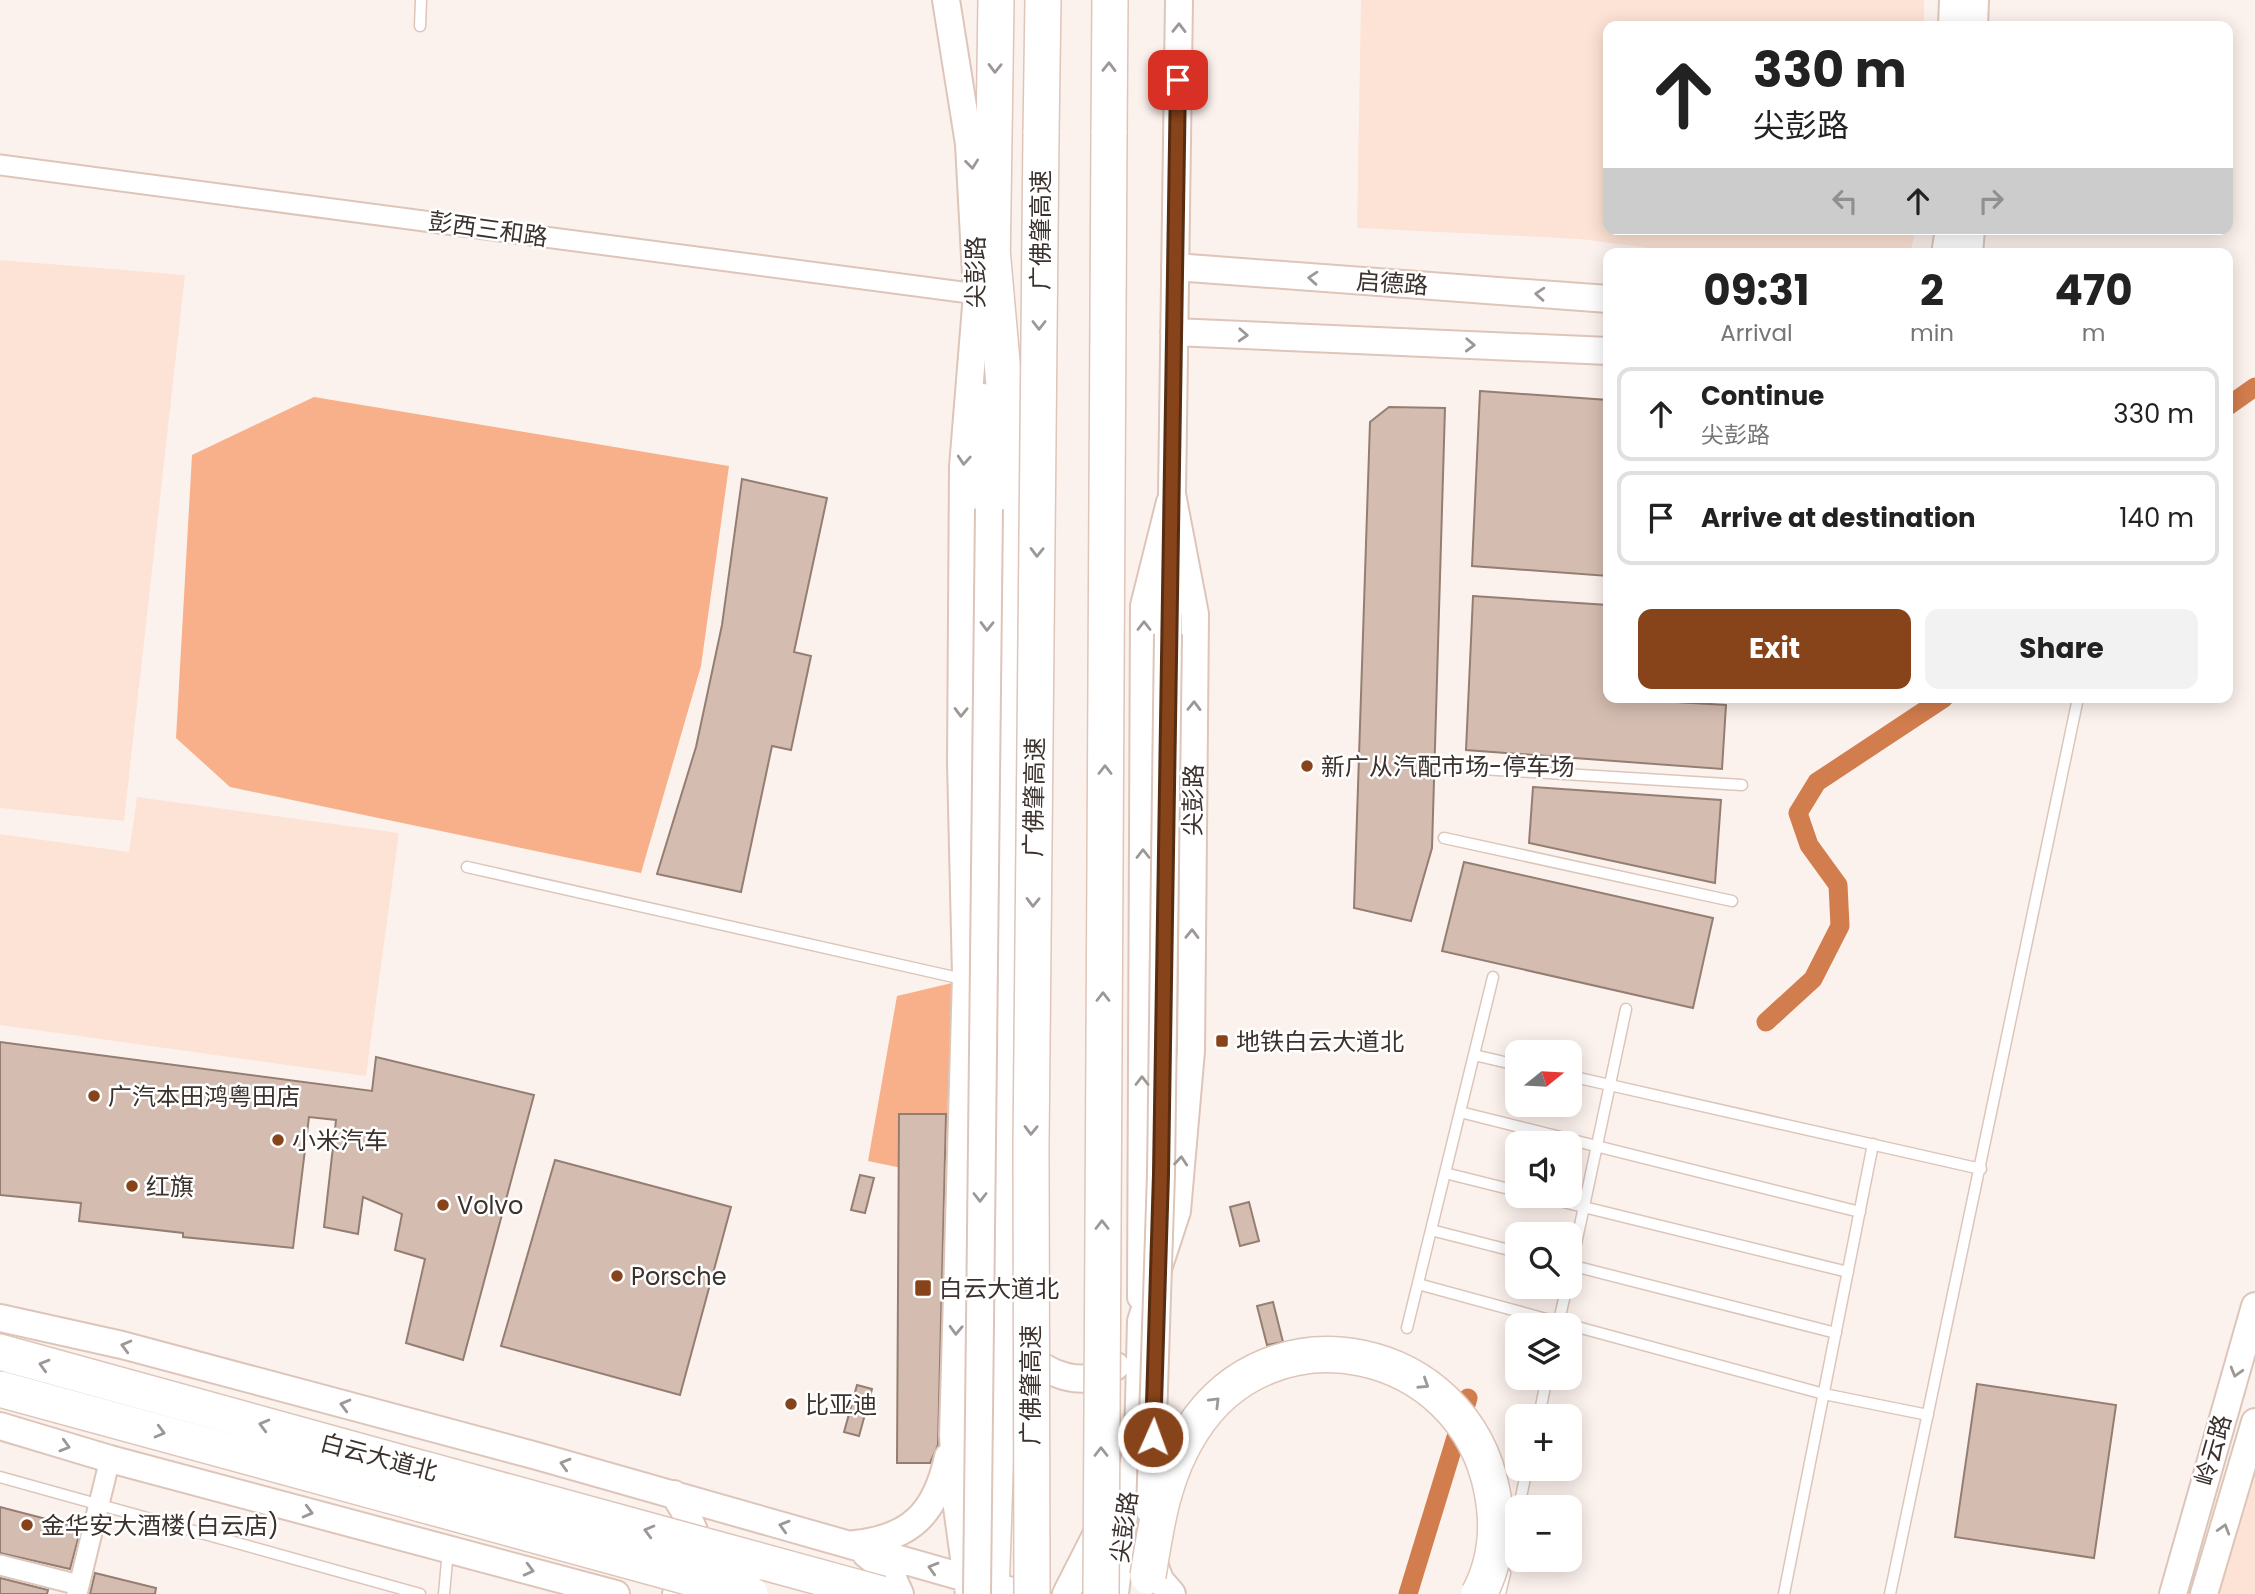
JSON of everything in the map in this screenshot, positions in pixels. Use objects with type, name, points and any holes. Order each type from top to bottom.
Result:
[{"type":"highway","points":[[989,509],[996,0]]},
{"type":"highway","name":"广佛肇高速","points":[[1032,1594],[1031,1158],[1043,0]]},
{"type":"highway","points":[[1101,1594],[1110,0]]},
{"type":"highway","points":[[991,1594],[1000,1280],[1008,429],[992,249]]},
{"type":"highway","name":"白云大道北","points":[[0,1352],[881,1594]]},
{"type":"highway","points":[[1156,1588],[1161,1499],[1182,1448],[1205,1412],[1227,1391],[1266,1368],[1313,1357],[1346,1355],[1388,1365],[1431,1389],[1455,1409],[1476,1442],[1491,1483],[1496,1518],[1493,1557],[1479,1594]]},
{"type":"highway","name":"白云大道北","points":[[0,1389],[750,1594]]},
{"type":"street","name":"尖彭路","points":[[946,0],[973,176],[977,294],[963,467],[961,762],[966,976],[953,1435],[957,1507],[969,1594]]},
{"type":"street","name":"尖彭路","points":[[1115,1594],[1126,1498],[1138,1443],[1141,1321],[1177,1211],[1191,1051],[1195,614],[1172,494],[1179,0]]},
{"type":"street","points":[[1952,21],[1953,0]]},
{"type":"street","points":[[1974,21],[1975,0]]},
{"type":"street","name":"彭西三和路","points":[[0,165],[977,294]]},
{"type":"street","name":"启德路","points":[[1175,267],[1603,299]]},
{"type":"street","points":[[977,294],[989,509],[977,1594]]},
{"type":"street","points":[[1174,332],[1603,351]]},
{"type":"street","points":[[1000,1280],[1010,1322],[1023,1352],[1050,1374],[1078,1378],[1111,1370],[1130,1351],[1141,1321],[1144,606],[1172,494]]},
{"type":"street","points":[[1156,1588],[1172,494]]},
{"type":"street","name":"岭云路","points":[[2173,1594],[2255,1306]]},
{"type":"street","points":[[0,1318],[135,1348],[674,1494],[1022,1594]]},
{"type":"street","name":"岭云路","points":[[2204,1594],[2255,1422]]},
{"type":"street","points":[[0,1426],[110,1459],[616,1594]]},
{"type":"street","points":[[849,1545],[893,1536],[925,1515],[939,1490],[953,1435]]},
{"type":"street","points":[[1138,1443],[1152,1563],[1160,1580],[1156,1588]]},
{"type":"street","points":[[1066,1594],[1086,1560],[1138,1443]]},
{"type":"street","points":[[0,1565],[78,1589],[110,1459]]},
{"type":"street","points":[[674,1494],[692,1523],[699,1556],[696,1573],[676,1594]]},
{"type":"street","points":[[849,1545],[879,1561],[891,1574],[900,1594]]},
{"type":"lane","points":[[420,26],[421,0]]},
{"type":"lane","points":[[1890,1594],[2077,703]]},
{"type":"lane","points":[[1449,767],[1742,785]]},
{"type":"lane","points":[[1444,838],[1732,901]]},
{"type":"lane","points":[[467,867],[940,974],[966,976]]},
{"type":"lane","points":[[1407,1328],[1493,977]]},
{"type":"lane","points":[[1581,1222],[1626,1009]]},
{"type":"lane","points":[[1474,1055],[1505,1062]]},
{"type":"lane","points":[[1582,1079],[1981,1169]]},
{"type":"lane","points":[[1460,1112],[1860,1212]]},
{"type":"lane","points":[[1784,1594],[1873,1144]]},
{"type":"lane","points":[[1445,1173],[1505,1188]]},
{"type":"lane","points":[[1584,1207],[1848,1272]]},
{"type":"lane","points":[[1431,1230],[1505,1249]]},
{"type":"lane","points":[[1582,1271],[1836,1333]]},
{"type":"lane","points":[[1418,1284],[1524,1313]]},
{"type":"lane","points":[[1582,1329],[1824,1394],[1928,1415]]},
{"type":"lane","points":[[0,1477],[419,1594]]},
{"type":"lane","points":[[444,1594],[448,1549]]},
{"type":"lane","points":[[1500,1594],[1505,1572]]},
{"type":"shaded area","points":[[1361,0],[1924,0],[1924,21],[1603,21],[1603,235],[1915,235],[1911,248],[1649,248],[1580,239],[1357,228]]},
{"type":"shaded area","points":[[0,260],[185,275],[124,821],[0,808]]},
{"type":"shaded area","points":[[314,397],[729,466],[701,666],[641,873],[230,787],[176,738],[192,455]]},
{"type":"shaded area","points":[[137,797],[399,833],[366,1076],[0,1025],[0,834],[129,852]]},
{"type":"shaded area","points":[[952,983],[945,1177],[868,1161],[897,996]]},
{"type":"shaded area","points":[[2255,1418],[2255,1594],[2204,1594]]},
{"type":"building","points":[[1480,391],[1603,400],[1603,576],[1472,566]]},
{"type":"building","points":[[1389,407],[1445,408],[1432,848],[1411,921],[1354,908],[1370,422]]},
{"type":"building","points":[[742,479],[827,498],[794,652],[811,656],[791,750],[772,746],[741,892],[657,874],[696,747],[722,625]]},
{"type":"building","points":[[1473,596],[1603,605],[1603,703],[1726,705],[1722,769],[1466,750]]},
{"type":"building","points":[[1533,787],[1721,800],[1715,883],[1529,843]]},
{"type":"building","points":[[1464,862],[1713,918],[1693,1008],[1442,951]]},
{"type":"building","points":[[0,1042],[372,1091],[376,1057],[534,1095],[463,1360],[406,1343],[425,1259],[395,1250],[402,1214],[363,1197],[358,1234],[324,1227],[336,1120],[309,1117],[293,1248],[183,1237],[183,1233],[79,1221],[81,1203],[0,1195]]},
{"type":"building","name":"白云大道北","points":[[899,1114],[946,1114],[938,1445],[930,1463],[897,1463]]},
{"type":"building","name":"Porsche","points":[[555,1160],[731,1207],[680,1395],[501,1346]]},
{"type":"building","points":[[860,1175],[874,1178],[865,1213],[851,1210]]},
{"type":"building","points":[[1249,1202],[1259,1241],[1240,1246],[1230,1207]]},
{"type":"building","points":[[1273,1302],[1283,1342],[1267,1345],[1257,1306]]},
{"type":"building","points":[[1977,1384],[2116,1405],[2094,1558],[1955,1537]]},
{"type":"building","points":[[857,1385],[872,1389],[859,1436],[844,1432]]},
{"type":"building","points":[[0,1507],[81,1528],[70,1569],[0,1553]]},
{"type":"building","points":[[95,1573],[156,1588],[155,1594],[90,1594]]},
{"type":"building","points":[[0,1578],[48,1590],[47,1594],[0,1594]]},
{"type":"waterway","points":[[2233,402],[2255,387]]},
{"type":"waterway","points":[[1766,1022],[1813,979],[1840,926],[1838,885],[1809,845],[1798,813],[1817,782],[1936,703]]},
{"type":"waterway","points":[[1408,1594],[1468,1398]]},
{"type":"place","name":"新广从汽配市场-停车场","points":[[1307,766]]},
{"type":"place","name":"地铁白云大道北","points":[[1222,1041]]},
{"type":"place","name":"广汽本田鸿粤田店","points":[[94,1096]]},
{"type":"place","name":"小米汽车","points":[[278,1140]]},
{"type":"place","name":"红旗","points":[[132,1186]]},
{"type":"place","name":"Volvo","points":[[443,1205]]},
{"type":"place","name":"Porsche","points":[[617,1276]]},
{"type":"place","name":"白云大道北","points":[[923,1288]]},
{"type":"place","name":"比亚迪","points":[[791,1404]]},
{"type":"place","name":"金华安大酒楼(白云店)","points":[[27,1525]]},
{"type":"route","points":[[1153,1437],[1161,1174],[1178,80]]}]
